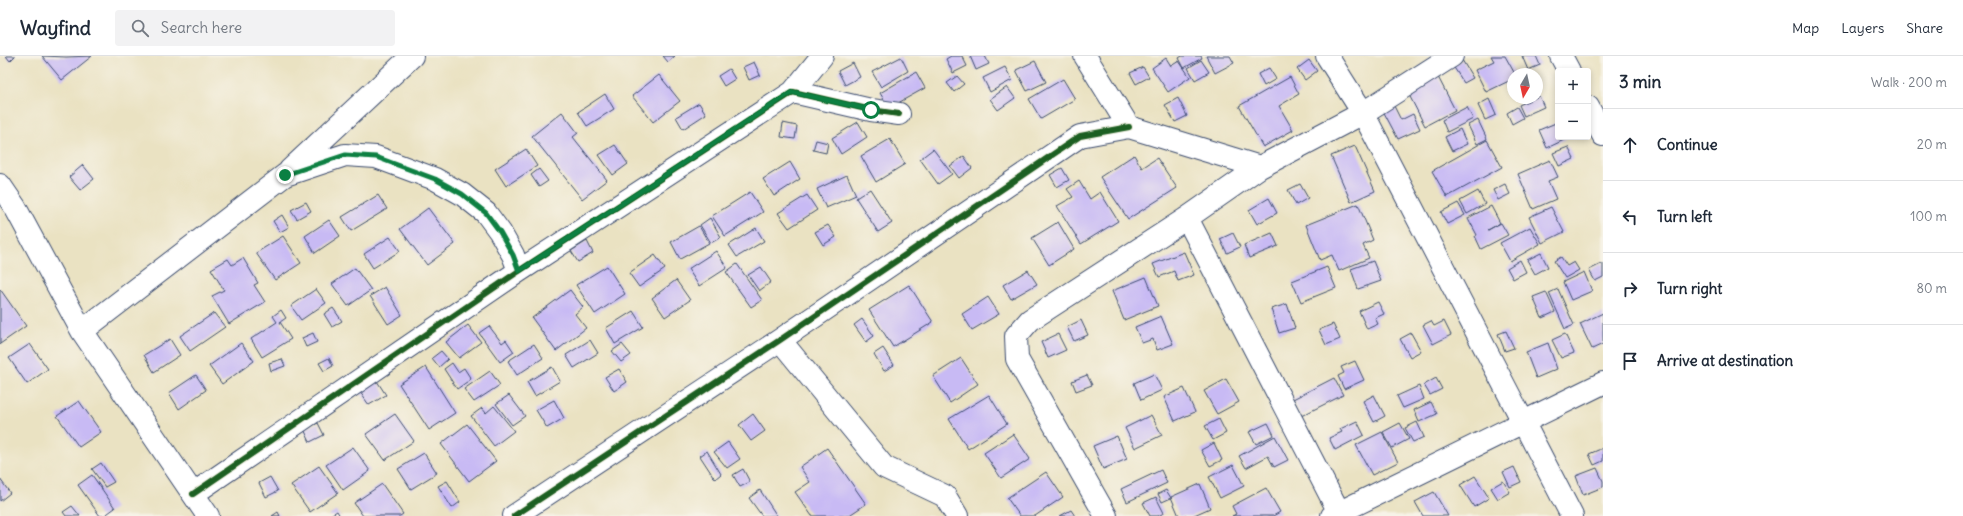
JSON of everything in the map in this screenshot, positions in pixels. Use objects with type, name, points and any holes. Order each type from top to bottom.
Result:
[{"type":"street","points":[[82,331],[285,175],[412,56]]},
{"type":"street","points":[[193,494],[519,271],[792,92],[822,56]]},
{"type":"street","points":[[1085,56],[1129,127]]},
{"type":"street","points":[[1328,56],[1363,113],[1572,516]]},
{"type":"street","points":[[1106,516],[1017,359],[1016,336],[1030,320],[1187,218],[1260,167],[1363,113],[1452,56]]},
{"type":"street","points":[[1561,56],[1567,68]]},
{"type":"street","points":[[792,92],[871,110],[899,114]]},
{"type":"street","points":[[1591,113],[1603,135]]},
{"type":"street","points":[[514,516],[780,340],[1080,136],[1129,127],[1260,167]]},
{"type":"street","points":[[285,175],[345,155],[376,157],[435,179],[462,194],[486,213],[500,232],[513,255],[519,271]]},
{"type":"street","points":[[0,185],[15,207],[82,331],[208,516]]},
{"type":"street","points":[[1187,218],[1337,515],[1603,383]]},
{"type":"street","points":[[780,340],[884,467],[945,496],[957,516]]},
{"type":"building","points":[[6,56],[15,56],[10,61]]},
{"type":"building","points":[[42,56],[66,57],[92,56],[62,80]]},
{"type":"building","points":[[663,56],[675,56],[668,62]]},
{"type":"building","points":[[951,56],[962,56],[967,66],[953,73],[946,59]]},
{"type":"building","points":[[970,56],[985,56],[989,64],[976,70]]},
{"type":"building","points":[[1182,56],[1201,56],[1202,58],[1184,68],[1179,58]]},
{"type":"building","points":[[1206,56],[1230,56],[1234,63],[1215,73]]},
{"type":"building","points":[[1491,56],[1505,56],[1512,68],[1507,68],[1507,82],[1486,92],[1475,70],[1494,61]]},
{"type":"building","points":[[1522,56],[1536,56],[1540,65],[1533,68],[1527,68]]},
{"type":"building","points":[[901,57],[908,71],[881,87],[872,72]]},
{"type":"building","points":[[1166,58],[1171,66],[1179,61],[1190,77],[1168,92],[1152,68]]},
{"type":"building","points":[[1201,60],[1209,72],[1195,80],[1188,68]]},
{"type":"building","points":[[1309,60],[1317,71],[1305,80],[1297,69]]},
{"type":"building","points":[[1462,60],[1473,78],[1464,83],[1453,66]]},
{"type":"building","points":[[1035,61],[1046,82],[1027,91],[1016,70]]},
{"type":"building","points":[[754,62],[760,75],[749,80],[743,67]]},
{"type":"building","points":[[853,63],[860,77],[845,85],[838,71]]},
{"type":"building","points":[[1005,67],[1012,80],[990,92],[983,78]]},
{"type":"building","points":[[1143,67],[1149,77],[1136,84],[1130,73]]},
{"type":"building","points":[[1269,68],[1276,79],[1264,86],[1258,74]]},
{"type":"building","points":[[729,69],[735,79],[724,86],[718,76]]},
{"type":"building","points":[[916,72],[925,88],[889,108],[880,93]]},
{"type":"building","points":[[1436,73],[1455,110],[1425,126],[1406,89]]},
{"type":"building","points":[[659,75],[680,101],[653,122],[632,96]]},
{"type":"building","points":[[957,76],[964,84],[954,92],[947,83]]},
{"type":"building","points":[[1290,77],[1299,94],[1279,106],[1293,130],[1263,147],[1239,106]]},
{"type":"building","points":[[1063,79],[1075,99],[1041,119],[1029,99]]},
{"type":"building","points":[[1007,87],[1015,98],[998,110],[990,99]]},
{"type":"building","points":[[605,94],[614,109],[587,126],[578,112]]},
{"type":"building","points":[[1178,98],[1187,116],[1175,122],[1165,105]]},
{"type":"building","points":[[1489,99],[1496,115],[1485,120],[1478,105]]},
{"type":"building","points":[[1392,102],[1401,120],[1413,114],[1420,129],[1398,139],[1381,107]]},
{"type":"building","points":[[699,103],[706,114],[683,129],[676,117]]},
{"type":"building","points":[[1543,104],[1544,107],[1524,116],[1519,105]]},
{"type":"building","points":[[1467,107],[1473,119],[1447,132],[1442,120]]},
{"type":"building","points":[[1517,107],[1523,118],[1512,124],[1507,113]]},
{"type":"building","points":[[562,112],[578,133],[573,137],[607,180],[582,199],[532,136]]},
{"type":"building","points":[[1478,120],[1487,139],[1477,144],[1468,125]]},
{"type":"building","points":[[858,122],[867,137],[841,154],[832,138]]},
{"type":"building","points":[[783,123],[797,126],[795,139],[781,137]]},
{"type":"building","points":[[1555,123],[1555,140],[1564,140],[1547,148],[1539,130]]},
{"type":"building","points":[[1460,129],[1467,144],[1452,151],[1445,137]]},
{"type":"building","points":[[890,139],[905,164],[876,182],[861,156]]},
{"type":"building","points":[[816,140],[828,143],[826,153],[813,150]]},
{"type":"building","points":[[1487,140],[1502,167],[1447,197],[1432,171]]},
{"type":"building","points":[[615,145],[628,164],[613,175],[599,155]]},
{"type":"building","points":[[1355,146],[1375,191],[1351,202],[1331,156]]},
{"type":"building","points":[[1568,147],[1574,159],[1559,166],[1553,153]]},
{"type":"building","points":[[526,149],[537,166],[506,186],[495,169]]},
{"type":"building","points":[[933,149],[952,174],[938,184],[920,159]]},
{"type":"building","points":[[1134,155],[1142,168],[1157,158],[1177,188],[1128,219],[1100,177]]},
{"type":"building","points":[[964,156],[972,168],[959,178],[950,166]]},
{"type":"building","points":[[1550,160],[1558,177],[1548,181],[1556,199],[1533,209],[1518,174]]},
{"type":"building","points":[[790,162],[800,179],[774,196],[763,179]]},
{"type":"building","points":[[83,165],[94,179],[80,190],[69,177]]},
{"type":"building","points":[[1062,168],[1069,180],[1057,187],[1050,175]]},
{"type":"building","points":[[539,169],[548,181],[539,187],[531,175]]},
{"type":"building","points":[[847,175],[856,195],[826,208],[817,189]]},
{"type":"building","points":[[1079,181],[1090,199],[1100,192],[1118,221],[1081,244],[1057,206],[1073,197],[1067,189]]},
{"type":"building","points":[[1300,184],[1308,198],[1296,205],[1288,190]]},
{"type":"building","points":[[1505,184],[1510,194],[1498,200],[1493,190]]},
{"type":"building","points":[[870,189],[892,223],[878,232],[856,198]]},
{"type":"building","points":[[1478,191],[1485,204],[1467,214],[1460,201]]},
{"type":"building","points":[[750,192],[763,212],[725,236],[712,216]]},
{"type":"building","points":[[378,195],[387,209],[351,231],[342,217]]},
{"type":"building","points":[[807,195],[817,210],[789,228],[778,213]]},
{"type":"building","points":[[1269,198],[1277,213],[1257,224],[1249,210]]},
{"type":"building","points":[[306,202],[311,211],[297,219],[291,210]]},
{"type":"building","points":[[1458,203],[1465,215],[1447,224],[1441,212]]},
{"type":"building","points":[[1358,204],[1373,240],[1363,245],[1369,258],[1339,271],[1332,255],[1320,260],[1306,225]]},
{"type":"building","points":[[1491,206],[1500,223],[1488,230],[1501,223],[1508,235],[1481,249],[1475,236],[1477,235],[1468,218]]},
{"type":"building","points":[[1551,207],[1564,232],[1542,243],[1529,217]]},
{"type":"building","points":[[428,208],[455,244],[427,265],[400,229]]},
{"type":"building","points":[[282,215],[289,227],[280,232],[273,221]]},
{"type":"building","points":[[710,218],[721,237],[711,243],[700,225]]},
{"type":"building","points":[[329,220],[340,236],[315,253],[305,236]]},
{"type":"building","points":[[1058,222],[1074,249],[1049,265],[1032,238]]},
{"type":"building","points":[[828,225],[836,237],[823,245],[815,232]]},
{"type":"building","points":[[699,226],[709,243],[680,259],[671,242]]},
{"type":"building","points":[[1530,227],[1540,244],[1510,261],[1500,243]]},
{"type":"building","points":[[756,228],[764,241],[737,257],[729,245]]},
{"type":"building","points":[[1233,233],[1240,247],[1227,253],[1220,239]]},
{"type":"building","points":[[1272,233],[1278,246],[1249,258],[1244,245]]},
{"type":"building","points":[[283,236],[301,263],[275,280],[256,253]]},
{"type":"building","points":[[390,237],[400,251],[373,268],[364,254]]},
{"type":"building","points":[[587,241],[593,253],[578,262],[571,251]]},
{"type":"building","points":[[716,251],[727,268],[699,286],[688,269]]},
{"type":"building","points":[[1184,252],[1194,275],[1178,281],[1174,271],[1159,277],[1153,264]]},
{"type":"building","points":[[1541,253],[1548,267],[1535,274],[1527,260]]},
{"type":"building","points":[[655,255],[665,269],[639,287],[629,273]]},
{"type":"building","points":[[1561,257],[1567,266],[1574,262],[1579,270],[1565,278],[1554,261]]},
{"type":"building","points":[[243,258],[258,283],[254,285],[265,302],[229,324],[212,296],[224,290],[211,269],[228,259],[232,265]]},
{"type":"building","points":[[1520,260],[1526,272],[1513,279],[1507,268]]},
{"type":"building","points":[[1373,261],[1381,281],[1358,289],[1351,269]]},
{"type":"building","points":[[1603,263],[1603,277],[1595,281],[1589,270]]},
{"type":"building","points":[[737,264],[762,300],[751,307],[726,272]]},
{"type":"building","points":[[607,266],[625,294],[595,314],[576,285]]},
{"type":"building","points":[[761,267],[771,282],[759,291],[748,275]]},
{"type":"building","points":[[1327,267],[1336,288],[1301,302],[1292,281]]},
{"type":"building","points":[[355,268],[371,290],[348,306],[332,284]]},
{"type":"building","points":[[1028,270],[1037,284],[1011,299],[1003,285]]},
{"type":"building","points":[[1584,272],[1592,291],[1571,300],[1563,282]]},
{"type":"building","points":[[1146,277],[1158,306],[1124,320],[1112,291]]},
{"type":"building","points":[[676,280],[690,300],[665,317],[652,298]]},
{"type":"building","points":[[909,285],[933,322],[893,347],[869,310]]},
{"type":"building","points":[[385,287],[402,315],[388,324],[370,296]]},
{"type":"building","points":[[0,289],[26,326],[0,344]]},
{"type":"building","points":[[316,289],[326,303],[301,320],[291,306]]},
{"type":"building","points":[[1558,289],[1574,325],[1565,329],[1549,293]]},
{"type":"building","points":[[570,290],[583,307],[575,314],[586,328],[556,351],[532,318]]},
{"type":"building","points":[[1546,292],[1555,312],[1542,318],[1533,297]]},
{"type":"building","points":[[988,297],[999,314],[972,330],[962,314]]},
{"type":"building","points":[[1378,302],[1384,314],[1375,318],[1378,324],[1367,329],[1359,311]]},
{"type":"building","points":[[1287,304],[1295,328],[1279,333],[1271,309]]},
{"type":"building","points":[[333,308],[342,321],[332,327],[324,314]]},
{"type":"building","points":[[281,310],[286,318],[280,322],[291,339],[262,357],[251,339],[277,322],[273,316]]},
{"type":"building","points":[[633,311],[643,327],[615,344],[606,328]]},
{"type":"building","points":[[214,313],[225,327],[190,351],[180,336]]},
{"type":"building","points":[[1603,313],[1603,344],[1592,349],[1580,324]]},
{"type":"building","points":[[1161,316],[1173,344],[1157,350],[1153,339],[1142,343],[1135,327]]},
{"type":"building","points":[[862,319],[874,336],[866,342],[854,325]]},
{"type":"building","points":[[1081,320],[1088,335],[1074,341],[1067,327]]},
{"type":"building","points":[[1431,321],[1434,326],[1444,321],[1451,335],[1433,344],[1423,325]]},
{"type":"building","points":[[1333,324],[1340,339],[1326,345],[1319,330]]},
{"type":"building","points":[[468,325],[481,342],[459,358],[446,342]]},
{"type":"building","points":[[489,326],[502,343],[506,340],[514,352],[500,362],[479,333]]},
{"type":"building","points":[[1506,331],[1514,348],[1505,351],[1498,334]]},
{"type":"building","points":[[313,333],[317,342],[306,347],[302,338]]},
{"type":"building","points":[[1411,333],[1421,351],[1410,357],[1400,339]]},
{"type":"building","points":[[1058,334],[1066,350],[1048,358],[1041,342]]},
{"type":"building","points":[[1565,334],[1574,353],[1561,358],[1552,340]]},
{"type":"building","points":[[170,339],[180,355],[154,372],[144,355]]},
{"type":"building","points":[[590,340],[598,353],[574,368],[566,355]]},
{"type":"building","points":[[241,343],[254,361],[222,384],[209,366]]},
{"type":"building","points":[[1548,343],[1557,369],[1536,378],[1526,352]]},
{"type":"building","points":[[30,344],[48,369],[27,384],[9,358]]},
{"type":"building","points":[[534,344],[543,358],[517,375],[508,361]]},
{"type":"building","points":[[622,344],[631,355],[621,362],[612,351]]},
{"type":"building","points":[[883,348],[894,365],[884,371],[874,354]]},
{"type":"building","points":[[441,351],[448,359],[439,367],[432,358]]},
{"type":"building","points":[[329,358],[333,366],[324,371],[319,363]]},
{"type":"building","points":[[961,358],[978,384],[950,403],[933,376]]},
{"type":"building","points":[[282,359],[285,366],[271,371],[269,363]]},
{"type":"building","points":[[1355,361],[1364,380],[1344,389],[1338,376],[1344,373],[1341,367]]},
{"type":"building","points":[[452,363],[458,372],[464,368],[471,379],[457,389],[444,369]]},
{"type":"building","points":[[426,367],[455,413],[429,430],[399,384]]},
{"type":"building","points":[[552,367],[560,381],[535,396],[527,382]]},
{"type":"building","points":[[619,369],[627,382],[614,391],[605,377]]},
{"type":"building","points":[[490,371],[500,385],[474,402],[464,389]]},
{"type":"building","points":[[1154,374],[1162,390],[1141,400],[1134,383]]},
{"type":"building","points":[[196,375],[206,390],[179,409],[169,393]]},
{"type":"building","points":[[1087,375],[1092,385],[1076,391],[1072,381]]},
{"type":"building","points":[[1334,378],[1343,395],[1301,416],[1293,399]]},
{"type":"building","points":[[1436,378],[1442,389],[1430,395],[1424,385]]},
{"type":"building","points":[[1226,379],[1239,402],[1217,414],[1204,391]]},
{"type":"building","points":[[377,381],[386,395],[369,405],[360,392]]},
{"type":"building","points":[[1419,386],[1424,399],[1403,408],[1397,396]]},
{"type":"building","points":[[1184,388],[1195,412],[1175,421],[1164,397]]},
{"type":"building","points":[[509,395],[525,416],[512,425],[496,404]]},
{"type":"building","points":[[989,395],[1007,424],[968,449],[949,419]]},
{"type":"building","points":[[1374,395],[1385,416],[1374,422],[1363,401]]},
{"type":"building","points":[[554,400],[564,418],[547,428],[536,410]]},
{"type":"building","points":[[79,401],[101,432],[79,447],[57,416]]},
{"type":"building","points":[[1431,402],[1437,414],[1419,422],[1414,410]]},
{"type":"building","points":[[494,406],[514,431],[494,446],[471,416],[482,408],[486,413]]},
{"type":"building","points":[[395,414],[414,441],[385,460],[366,434]]},
{"type":"building","points":[[753,414],[765,431],[751,441],[739,425]]},
{"type":"building","points":[[1151,415],[1162,435],[1135,448],[1125,428]]},
{"type":"building","points":[[1219,419],[1226,433],[1213,440],[1205,426]]},
{"type":"building","points":[[1357,421],[1364,435],[1335,450],[1329,438],[1342,432],[1340,429]]},
{"type":"building","points":[[1417,422],[1424,437],[1413,442],[1405,428]]},
{"type":"building","points":[[318,423],[324,435],[310,442],[304,429]]},
{"type":"building","points":[[1268,423],[1274,435],[1256,444],[1249,432]]},
{"type":"building","points":[[1400,423],[1409,439],[1392,448],[1383,432]]},
{"type":"building","points":[[467,424],[496,461],[469,481],[441,444]]},
{"type":"building","points":[[1382,432],[1398,462],[1372,475],[1356,445]]},
{"type":"building","points":[[1013,434],[1030,459],[1001,478],[984,453]]},
{"type":"building","points":[[1117,436],[1127,459],[1103,469],[1093,446]]},
{"type":"building","points":[[1275,436],[1288,460],[1274,467],[1268,456],[1246,468],[1239,456]]},
{"type":"building","points":[[728,442],[740,459],[727,468],[714,452]]},
{"type":"building","points":[[1214,443],[1222,460],[1210,466],[1201,450]]},
{"type":"building","points":[[353,447],[370,471],[343,490],[326,465]]},
{"type":"building","points":[[827,448],[866,504],[848,516],[812,516],[795,492],[810,482],[800,467]]},
{"type":"building","points":[[1603,448],[1603,461],[1594,465],[1589,454]]},
{"type":"building","points":[[707,451],[721,474],[715,479],[700,456]]},
{"type":"building","points":[[424,453],[437,473],[411,489],[398,469]]},
{"type":"building","points":[[101,463],[114,482],[105,487],[92,469]]},
{"type":"building","points":[[1233,465],[1244,486],[1220,498],[1209,477]]},
{"type":"building","points":[[319,466],[338,493],[310,512],[291,485]]},
{"type":"building","points":[[1514,467],[1521,482],[1510,487],[1503,472]]},
{"type":"building","points":[[1597,468],[1603,481],[1603,487],[1583,495],[1576,476]]},
{"type":"building","points":[[743,469],[750,482],[740,487],[733,475]]},
{"type":"building","points":[[1161,470],[1167,483],[1127,502],[1121,489]]},
{"type":"building","points":[[1046,472],[1063,497],[1035,516],[1020,516],[1007,498]]},
{"type":"building","points":[[92,475],[115,508],[104,516],[100,516],[78,485]]},
{"type":"building","points":[[1475,476],[1489,498],[1474,507],[1460,485]]},
{"type":"building","points":[[270,477],[278,491],[266,497],[259,483]]},
{"type":"building","points":[[0,479],[10,493],[0,501]]},
{"type":"building","points":[[447,481],[460,502],[452,508],[438,486]]},
{"type":"building","points":[[1503,481],[1510,492],[1498,499],[1491,488]]},
{"type":"building","points":[[382,484],[403,514],[400,516],[363,516],[354,503]]},
{"type":"building","points":[[1200,484],[1210,508],[1192,516],[1179,516],[1171,497]]},
{"type":"building","points":[[1266,488],[1280,512],[1273,516],[1232,516],[1236,514],[1232,506]]},
{"type":"building","points":[[760,490],[777,516],[762,516],[749,498]]},
{"type":"building","points":[[1166,490],[1171,498],[1162,502],[1158,494]]},
{"type":"building","points":[[1434,492],[1448,516],[1423,516],[1415,502]]},
{"type":"building","points":[[1156,497],[1164,513],[1158,516],[1150,516],[1143,503]]},
{"type":"building","points":[[72,506],[80,516],[66,516],[63,512]]},
{"type":"building","points":[[1071,510],[1075,516],[1060,516]]},
{"type":"building","points":[[337,511],[340,516],[329,516]]},
{"type":"building","points":[[278,512],[280,516],[272,516]]},
{"type":"cycle path","points":[[193,494],[519,271],[793,92],[871,110],[899,114]]},
{"type":"cycle path","points":[[514,516],[780,340],[1080,136],[1129,127]]},
{"type":"route","points":[[285,175],[345,155],[376,157],[435,179],[462,194],[486,213],[500,232],[513,255],[519,271],[792,92],[871,110]]}]
